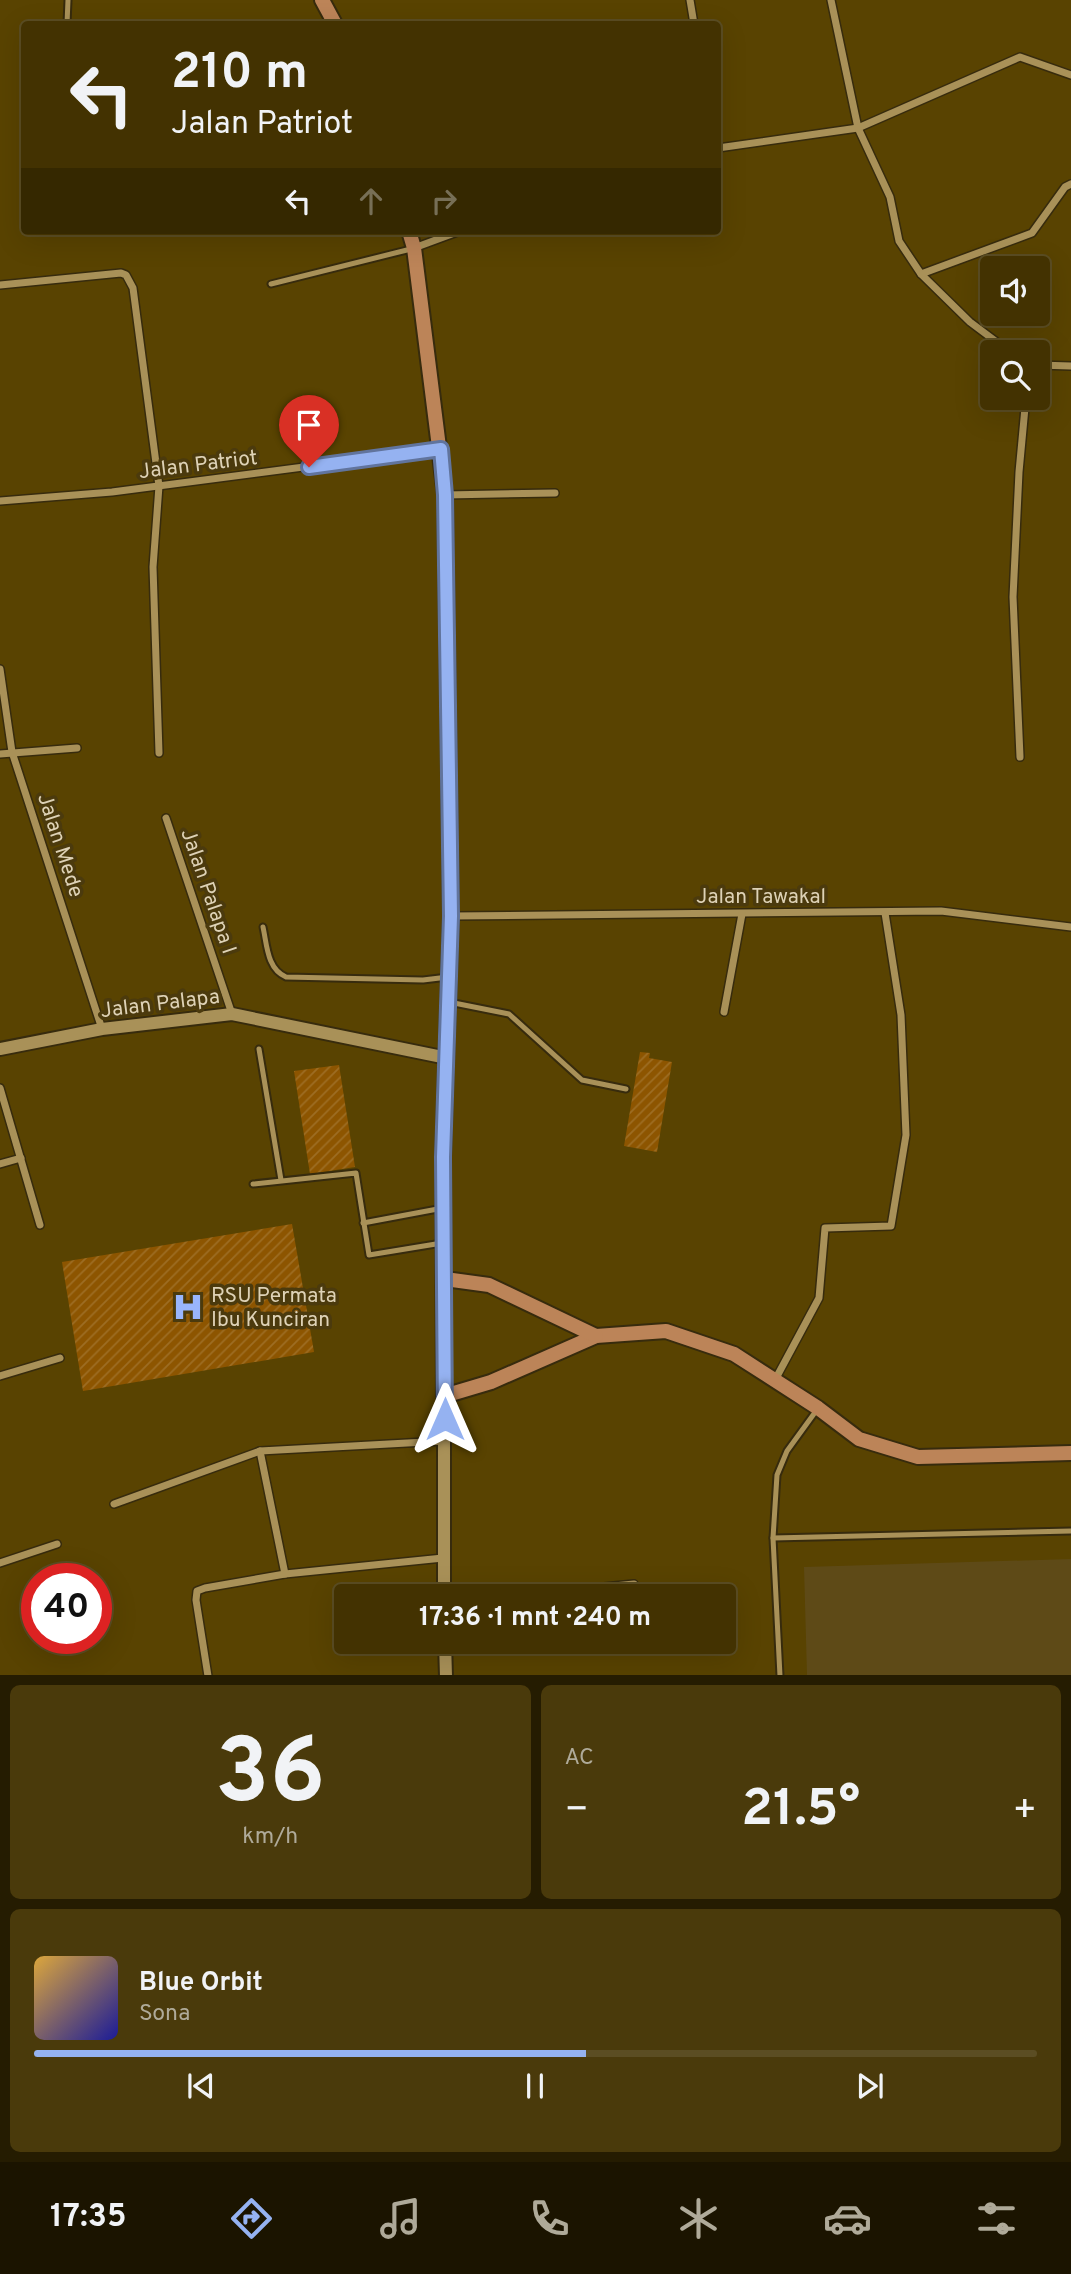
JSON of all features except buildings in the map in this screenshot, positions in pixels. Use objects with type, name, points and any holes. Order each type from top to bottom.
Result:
[{"type":"main road","points":[[324,1],[334,21]]},
{"type":"main road","points":[[410,235],[441,449],[445,495],[451,916],[443,1157],[444,1396],[491,1382],[596,1336],[667,1331],[734,1354],[818,1408],[859,1439],[918,1457],[1071,1453]]},
{"type":"main road","points":[[445,1279],[489,1285],[596,1336]]},
{"type":"street","points":[[690,0],[694,21]]},
{"type":"street","points":[[831,0],[858,128],[890,197],[899,240],[921,274],[970,322],[994,340]]},
{"type":"street","points":[[721,148],[858,128],[1020,57],[1071,75]]},
{"type":"street","points":[[921,274],[1032,233],[1065,187],[1071,184]]},
{"type":"street","points":[[414,248],[449,235]]},
{"type":"street","points":[[0,285],[121,273],[126,275],[133,288],[159,486],[153,567],[159,752]]},
{"type":"street","points":[[1050,365],[1071,366]]},
{"type":"street","points":[[1020,757],[1013,597],[1025,410]]},
{"type":"street","name":"Jalan Patriot","points":[[0,501],[159,486],[441,449]]},
{"type":"street","points":[[445,495],[555,493]]},
{"type":"street","name":"Jalan Mede","points":[[0,669],[12,752],[102,1029]]},
{"type":"street","points":[[0,754],[77,748]]},
{"type":"street","name":"Jalan Palapa I","points":[[166,818],[232,1014]]},
{"type":"street","name":"Jalan Tawakal","points":[[451,916],[942,911],[1071,927]]},
{"type":"street","points":[[775,1380],[820,1298],[825,1228],[891,1226],[905,1135],[901,1015],[885,913]]},
{"type":"street","points":[[724,1012],[742,914]]},
{"type":"street","name":"Jalan Palapa","points":[[0,1049],[102,1029],[232,1014],[447,1058]]},
{"type":"street","points":[[0,1088],[40,1225]]},
{"type":"street","points":[[0,1164],[22,1158]]},
{"type":"street","points":[[0,1376],[60,1358]]},
{"type":"street","points":[[444,1396],[444,1584]]},
{"type":"street","points":[[114,1504],[260,1451],[445,1441]]},
{"type":"street","points":[[260,1451],[285,1574]]},
{"type":"street","points":[[0,1563],[57,1544]]},
{"type":"street","points":[[208,1675],[195,1600],[197,1591],[285,1574],[443,1558]]},
{"type":"street","points":[[445,1654],[446,1675]]},
{"type":"lane","points":[[67,21],[68,0]]},
{"type":"lane","points":[[271,284],[414,248]]},
{"type":"lane","points":[[263,927],[270,958],[279,974],[286,977],[423,981],[449,977]]},
{"type":"lane","points":[[449,1002],[509,1014],[582,1080],[626,1089]]},
{"type":"lane","points":[[259,1049],[281,1180]]},
{"type":"lane","points":[[253,1184],[356,1173],[369,1255],[445,1243]]},
{"type":"lane","points":[[363,1223],[444,1208]]},
{"type":"lane","points":[[780,1675],[773,1538],[777,1475],[787,1451],[818,1408]]},
{"type":"lane","points":[[773,1538],[1071,1531]]},
{"type":"shaded area","points":[[1071,1559],[1071,1675],[807,1675],[804,1567]]},
{"type":"place","name":"RSU Permata Ibu Kunciran","points":[[188,1307]]},
{"type":"route","points":[[309,467],[441,449],[445,495],[451,916],[443,1157],[445,1419]]}]
